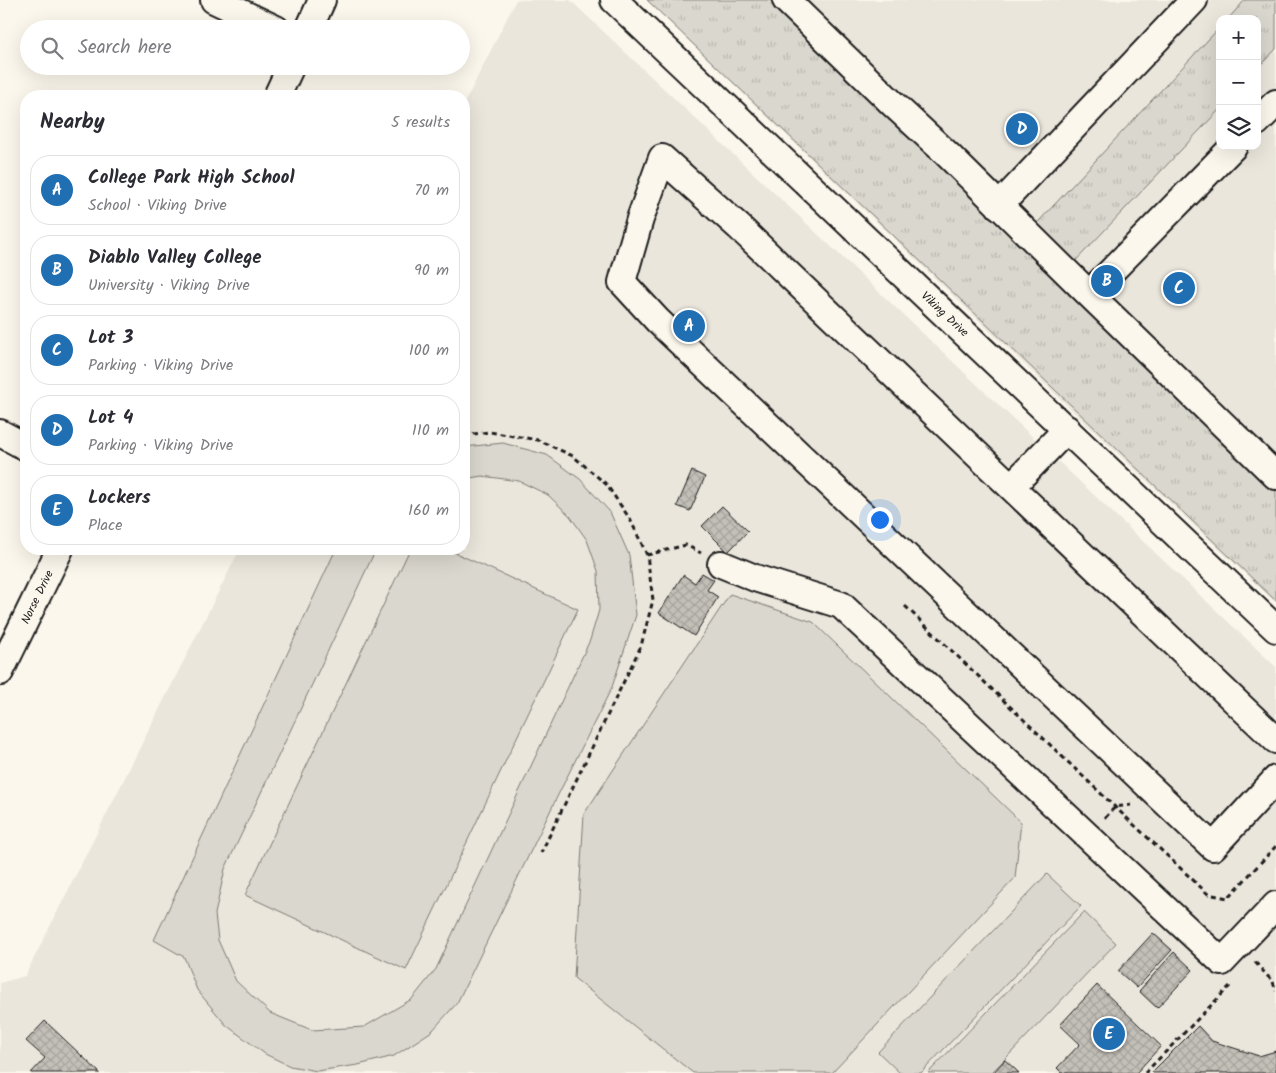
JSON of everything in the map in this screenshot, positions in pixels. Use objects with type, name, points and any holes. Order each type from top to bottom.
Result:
[{"type":"street","points":[[214,0],[257,20]]},
{"type":"street","points":[[313,20],[322,0]]},
{"type":"street","name":"Viking Drive","points":[[614,0],[1276,629]]},
{"type":"street","points":[[786,0],[946,153],[1276,476]]},
{"type":"street","points":[[999,206],[1194,0]]},
{"type":"street","points":[[280,90],[287,75]]},
{"type":"street","points":[[1261,118],[1276,103]]},
{"type":"street","points":[[1089,294],[1230,150]]},
{"type":"street","points":[[1276,740],[738,227],[662,158],[640,219],[622,282],[658,321],[1213,847],[1276,779]]},
{"type":"street","points":[[1011,487],[1067,429]]},
{"type":"street","points":[[0,433],[20,445]]},
{"type":"street","name":"Norse Drive","points":[[0,672],[57,555]]},
{"type":"street","points":[[721,564],[755,578],[841,605],[1222,962],[1276,905]]},
{"type":"path","points":[[470,434],[490,432],[538,440],[573,456],[606,484],[630,519],[647,555],[653,600],[641,646],[541,853]]},
{"type":"path","points":[[647,555],[686,545],[721,564]]},
{"type":"path","points":[[905,606],[1208,894],[1228,898],[1276,846]]},
{"type":"path","points":[[1260,956],[1254,962],[1273,982],[1276,991]]},
{"type":"path","points":[[1146,1073],[1234,982]]},
{"type":"shaded area","points":[[516,0],[570,0],[1276,667],[1276,1073],[0,1073],[0,983],[25,976],[237,555],[470,555],[470,92]]},
{"type":"shaded area","points":[[646,0],[1276,0],[1276,603],[1078,416]]},
{"type":"green space","points":[[647,0],[786,0],[1027,234],[1216,31],[1216,113],[1066,271],[1276,476],[1276,601]]},
{"type":"green space","points":[[1245,0],[1276,0],[1276,49],[1261,65],[1261,15],[1232,15]]},
{"type":"green space","points":[[503,443],[547,455],[580,479],[610,512],[629,555],[636,615],[612,687],[457,1003],[432,1031],[394,1056],[358,1065],[317,1071],[290,1066],[265,1054],[226,1025],[197,990],[184,957],[154,940],[333,555],[373,555],[225,869],[215,914],[218,940],[236,981],[270,1013],[312,1030],[364,1027],[412,999],[436,969],[590,640],[599,610],[598,571],[587,540],[570,516],[548,495],[519,481],[482,476],[470,478],[470,446]]},
{"type":"green space","points":[[407,555],[460,555],[578,609],[406,970],[245,895]]},
{"type":"green space","points":[[730,594],[813,622],[1021,822],[1015,878],[832,1073],[693,1073],[574,978],[584,814]]},
{"type":"green space","points":[[1047,874],[1081,906],[921,1073],[900,1073],[878,1052]]},
{"type":"green space","points":[[1084,912],[1116,943],[1008,1056],[991,1073],[928,1073]]},
{"type":"building","points":[[692,471],[705,477],[690,511],[677,506]]},
{"type":"building","points":[[722,506],[748,531],[728,552],[702,526]]},
{"type":"building","points":[[702,573],[714,580],[707,590],[718,597],[694,636],[659,613],[683,575],[695,583]]},
{"type":"building","points":[[1153,933],[1172,950],[1137,988],[1118,971]]},
{"type":"building","points":[[1174,952],[1193,970],[1157,1008],[1139,991]]},
{"type":"building","points":[[1097,985],[1161,1046],[1136,1073],[1062,1073],[1057,1068],[1080,1044],[1060,1025]]},
{"type":"building","points":[[45,1021],[100,1073],[31,1073],[45,1058],[26,1041]]},
{"type":"building","points":[[1198,1026],[1212,1041],[1259,1056],[1276,1051],[1276,1073],[1153,1073]]},
{"type":"building","points":[[1005,1060],[1017,1071],[1019,1073],[993,1073]]},
{"type":"place","name":"Lot 4","points":[[1022,129]]},
{"type":"place","name":"Diablo Valley College","points":[[1107,281]]},
{"type":"place","name":"Lot 3","points":[[1179,288]]},
{"type":"place","name":"College Park High School","points":[[689,326]]},
{"type":"place","name":"Lockers","points":[[1109,1034]]}]
